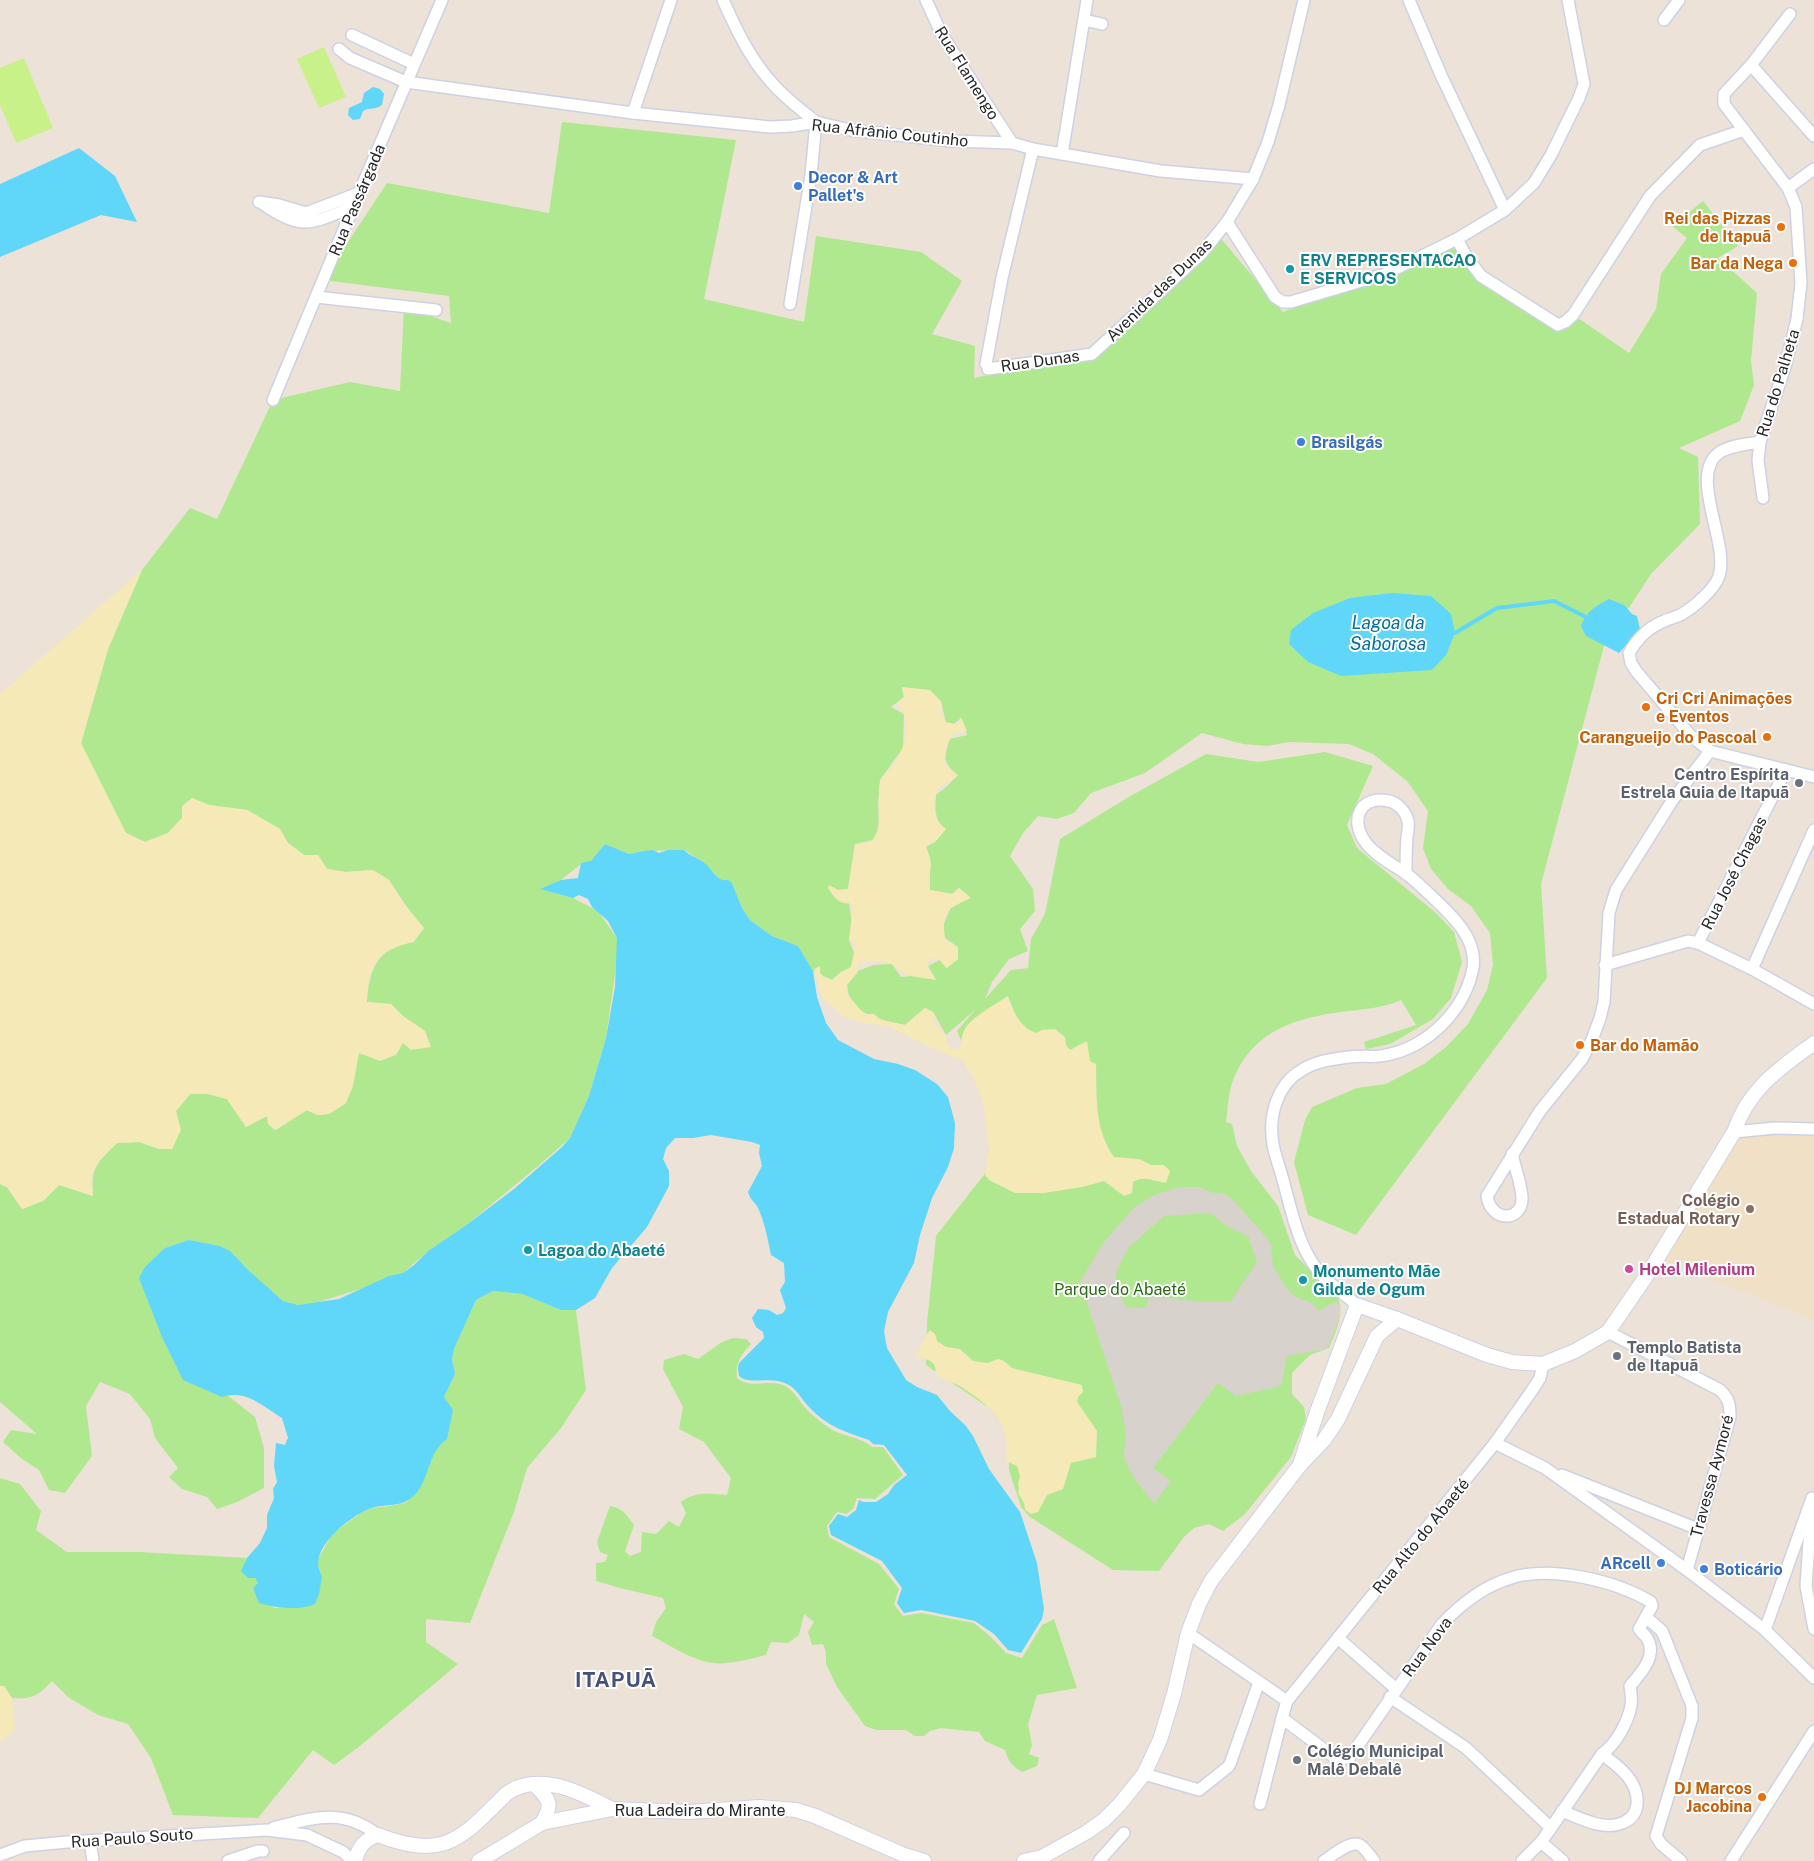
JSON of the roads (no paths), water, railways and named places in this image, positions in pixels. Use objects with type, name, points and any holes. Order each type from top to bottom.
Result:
[{"type":"street","name":"Rua Passárgada","points":[[274,400],[359,193],[442,0]]},
{"type":"street","points":[[633,113],[671,0]]},
{"type":"street","points":[[723,0],[757,64],[788,99],[816,122],[811,175],[790,304]]},
{"type":"street","name":"Rua Flamengo","points":[[926,0],[942,35],[1012,144]]},
{"type":"street","points":[[1062,154],[1087,0]]},
{"type":"street","name":"Avenida das Dunas","points":[[1092,354],[1201,254],[1227,222],[1253,179],[1268,142],[1279,105],[1304,0]]},
{"type":"street","points":[[1409,0],[1505,210]]},
{"type":"street","points":[[1227,222],[1276,297],[1283,302],[1291,302],[1385,274],[1457,239],[1505,210],[1534,183],[1551,155],[1584,84],[1568,0]]},
{"type":"street","points":[[1664,20],[1679,0]]},
{"type":"street","name":"Rua do Palheta","points":[[1763,498],[1758,460],[1760,442],[1785,367],[1797,319],[1801,283],[1796,207],[1788,188],[1724,104],[1723,99],[1724,94],[1752,65],[1790,14]]},
{"type":"street","points":[[1084,20],[1102,24]]},
{"type":"street","points":[[352,35],[414,64]]},
{"type":"street","name":"Rua Afrânio Coutinho","points":[[339,49],[350,58],[406,82],[633,113],[770,126],[792,126],[816,122],[850,130],[952,141],[1012,144],[1161,171],[1253,179]]},
{"type":"street","points":[[1752,65],[1814,136]]},
{"type":"street","points":[[1457,239],[1466,256],[1481,276],[1558,325],[1573,315],[1650,196],[1690,153],[1708,141],[1744,130]]},
{"type":"street","name":"Rua Dunas","points":[[1033,149],[1002,278],[987,367],[1092,354]]},
{"type":"street","points":[[1788,188],[1814,169]]},
{"type":"street","points":[[353,208],[319,220],[302,223],[275,213],[259,202],[279,205],[306,213],[359,193]]},
{"type":"street","points":[[316,297],[436,310]]},
{"type":"street","points":[[1760,442],[1733,446],[1718,453],[1709,466],[1706,486],[1720,544],[1722,564],[1718,578],[1709,592],[1684,613],[1658,624],[1642,635],[1629,653],[1631,663],[1636,671],[1691,736],[1710,751],[1814,777]]},
{"type":"street","points":[[1512,1154],[1522,1197],[1520,1207],[1515,1213],[1508,1217],[1500,1216],[1492,1210],[1487,1196],[1512,1154],[1540,1111],[1582,1059],[1592,1040],[1600,1018],[1604,1002],[1609,913],[1616,890],[1672,801],[1710,751]]},
{"type":"street","name":"Rua José Chagas","points":[[1605,965],[1681,942],[1698,943],[1786,770]]},
{"type":"street","points":[[1406,874],[1409,822],[1403,809],[1393,802],[1379,799],[1365,804],[1358,816],[1358,831],[1368,845],[1406,874],[1448,911],[1462,928],[1471,946],[1473,965],[1469,986],[1461,1002],[1438,1028],[1408,1048],[1385,1056],[1350,1056],[1318,1062],[1301,1070],[1286,1085],[1275,1102],[1271,1126],[1273,1144],[1300,1239],[1310,1259],[1321,1274],[1358,1305],[1487,1355],[1512,1362],[1544,1364],[1575,1351],[1608,1332],[1648,1272],[1734,1132],[1740,1115],[1751,1096],[1778,1070],[1814,1043]]},
{"type":"street","points":[[1752,969],[1814,830]]},
{"type":"street","points":[[1698,943],[1752,969],[1814,1004]]},
{"type":"street","points":[[1734,1132],[1774,1128],[1814,1129]]},
{"type":"street","points":[[1300,1465],[1316,1412],[1358,1305]]},
{"type":"street","points":[[1024,1861],[1040,1859],[1065,1846],[1104,1820],[1144,1774],[1160,1740],[1174,1694],[1188,1633],[1199,1604],[1211,1582],[1300,1465],[1324,1440],[1338,1419],[1371,1345],[1383,1329],[1397,1319]]},
{"type":"street","name":"Travessa Aymoré","points":[[1608,1332],[1720,1390],[1728,1398],[1730,1416],[1687,1570]]},
{"type":"street","name":"Rua Alto do Abaeté","points":[[1287,1701],[1495,1443],[1540,1378],[1544,1364]]},
{"type":"street","points":[[1316,1412],[1338,1419]]},
{"type":"street","points":[[1495,1443],[1545,1468],[1698,1529]]},
{"type":"street","points":[[1545,1468],[1687,1570],[1765,1630],[1814,1678]]},
{"type":"street","points":[[1765,1630],[1813,1494]]},
{"type":"street","points":[[1813,1494],[1806,1586],[1814,1629]]},
{"type":"street","name":"Rua Nova","points":[[1282,1718],[1338,1760],[1350,1758],[1442,1624],[1460,1606],[1481,1591],[1511,1578],[1543,1573],[1606,1582],[1651,1602],[1652,1606],[1646,1616]]},
{"type":"street","points":[[1522,1861],[1541,1842],[1602,1754],[1608,1750],[1624,1726],[1630,1707],[1630,1686],[1647,1664],[1649,1657],[1648,1640],[1639,1629],[1646,1616],[1662,1631],[1692,1706],[1692,1718],[1656,1836],[1661,1844],[1681,1861]]},
{"type":"street","points":[[1188,1633],[1287,1701],[1260,1804]]},
{"type":"street","name":"Rua Nova","points":[[1338,1638],[1393,1693]]},
{"type":"street","points":[[1144,1774],[1199,1790],[1228,1767],[1259,1682]]},
{"type":"street","points":[[1393,1693],[1466,1748],[1551,1828]]},
{"type":"street","points":[[1731,1861],[1814,1731]]},
{"type":"street","points":[[1562,1812],[1604,1825],[1618,1825],[1634,1815],[1638,1804],[1628,1777],[1602,1754]]},
{"type":"street","points":[[535,1785],[550,1804],[549,1810],[542,1822]]},
{"type":"street","name":"Rua Paulo Souto","points":[[266,1830],[315,1817],[346,1818],[393,1842],[426,1849],[453,1843],[464,1836],[513,1789],[523,1786],[562,1786],[584,1794],[612,1809]]},
{"type":"street","name":"Rua Ladeira do Mirante","points":[[479,1861],[542,1822],[612,1809],[689,1812],[760,1807],[796,1810],[815,1816],[904,1855],[924,1861]]},
{"type":"street","name":"Rua Paulo Souto","points":[[0,1855],[25,1846],[266,1830],[307,1835],[343,1852],[354,1861],[363,1842],[378,1835]]},
{"type":"street","points":[[1099,1861],[1124,1832]]},
{"type":"street","points":[[90,1841],[92,1861]]},
{"type":"street","points":[[1541,1842],[1564,1861]]},
{"type":"street","points":[[1324,1861],[1356,1844],[1364,1849],[1374,1861]]},
{"type":"street","points":[[228,1861],[263,1851]]},
{"type":"water","points":[[373,87],[380,89],[384,94],[382,105],[363,111],[360,119],[353,120],[348,115],[349,108],[362,102],[364,93]]},
{"type":"water","points":[[79,148],[115,176],[137,222],[101,215],[0,257],[0,184]]},
{"type":"water","name":"Lagoa da Saborosa","points":[[1392,593],[1431,596],[1451,614],[1455,633],[1446,655],[1432,670],[1341,676],[1308,662],[1289,644],[1291,630],[1313,613],[1350,598]]},
{"type":"water","points":[[1609,599],[1624,605],[1632,614],[1637,616],[1640,629],[1619,653],[1586,636],[1581,626],[1589,613]]},
{"type":"water","name":"Lagoa do Abaeté","points":[[605,844],[629,854],[653,850],[659,853],[668,850],[684,850],[705,864],[720,879],[728,880],[732,883],[742,908],[750,920],[772,936],[798,946],[813,971],[817,997],[826,1023],[838,1040],[874,1059],[915,1070],[937,1084],[948,1097],[955,1123],[954,1148],[948,1167],[932,1198],[920,1235],[914,1263],[888,1312],[884,1331],[887,1348],[906,1380],[917,1387],[937,1395],[966,1426],[989,1469],[1020,1512],[1037,1563],[1044,1609],[1042,1619],[1021,1653],[1008,1650],[994,1634],[975,1621],[921,1610],[904,1613],[897,1603],[902,1588],[882,1561],[831,1535],[829,1526],[838,1514],[847,1517],[856,1510],[859,1500],[863,1502],[876,1502],[888,1494],[894,1485],[907,1475],[884,1445],[873,1444],[869,1440],[845,1432],[824,1420],[811,1409],[791,1386],[781,1381],[749,1380],[739,1376],[739,1363],[764,1338],[763,1332],[756,1327],[752,1318],[758,1309],[769,1310],[777,1315],[783,1313],[786,1308],[780,1290],[785,1282],[784,1263],[771,1255],[760,1214],[748,1192],[762,1166],[759,1153],[760,1145],[711,1135],[675,1138],[666,1148],[663,1159],[669,1171],[669,1186],[647,1227],[612,1268],[595,1298],[576,1310],[561,1310],[522,1294],[493,1291],[476,1300],[454,1349],[452,1359],[455,1374],[444,1397],[453,1410],[447,1439],[433,1456],[422,1484],[413,1497],[395,1505],[376,1507],[361,1513],[341,1527],[324,1546],[319,1556],[318,1566],[322,1576],[315,1604],[301,1608],[287,1608],[259,1603],[253,1588],[258,1583],[255,1578],[248,1578],[241,1571],[247,1558],[260,1543],[267,1528],[267,1515],[274,1498],[273,1489],[277,1482],[274,1466],[276,1443],[285,1445],[288,1438],[282,1418],[247,1397],[231,1395],[222,1397],[183,1380],[162,1337],[139,1278],[145,1267],[165,1248],[189,1240],[220,1246],[230,1251],[283,1301],[298,1305],[339,1299],[389,1276],[403,1273],[428,1251],[514,1189],[562,1147],[570,1138],[589,1096],[606,1038],[615,987],[617,938],[608,921],[592,907],[588,899],[579,895],[573,898],[540,889],[561,880],[578,878],[581,863],[591,861]]},
{"type":"waterway","points":[[1455,633],[1497,608],[1554,601],[1584,616]]},
{"type":"place","name":"Decor & Art Pallet's","points":[[798,186]]},
{"type":"place","name":"Rei das Pizzas de Itapuã","points":[[1781,227]]},
{"type":"place","name":"Bar da Nega","points":[[1793,263]]},
{"type":"place","name":"ERV REPRESENTACAO E SERVICOS","points":[[1290,269]]},
{"type":"place","name":"Brasilgás","points":[[1301,442]]},
{"type":"place","name":"Cri Cri Animações e Eventos","points":[[1646,707]]},
{"type":"place","name":"Carangueijo do Pascoal","points":[[1767,737]]},
{"type":"place","name":"Centro Espírita Estrela Guia de Itapuã","points":[[1799,783]]},
{"type":"place","name":"Bar do Mamão","points":[[1580,1045]]},
{"type":"place","name":"Colégio Estadual Rotary","points":[[1750,1209]]},
{"type":"place","name":"Lagoa do Abaeté","points":[[528,1250]]},
{"type":"place","name":"Hotel Milenium","points":[[1629,1269]]},
{"type":"place","name":"Monumento Mãe Gilda de Ogum","points":[[1303,1280]]},
{"type":"place","name":"Templo Batista de Itapuã","points":[[1617,1356]]},
{"type":"place","name":"ARcell","points":[[1661,1563]]},
{"type":"place","name":"Boticário","points":[[1704,1569]]},
{"type":"place","name":"Colégio Municipal Malê Debalê","points":[[1297,1760]]},
{"type":"place","name":"DJ Marcos Jacobina","points":[[1762,1797]]},
{"type":"district","name":"ITAPUÃ","points":[[616,1679]]},
{"type":"park label","name":"Parque do Abaeté","points":[[1120,1289]]}]
